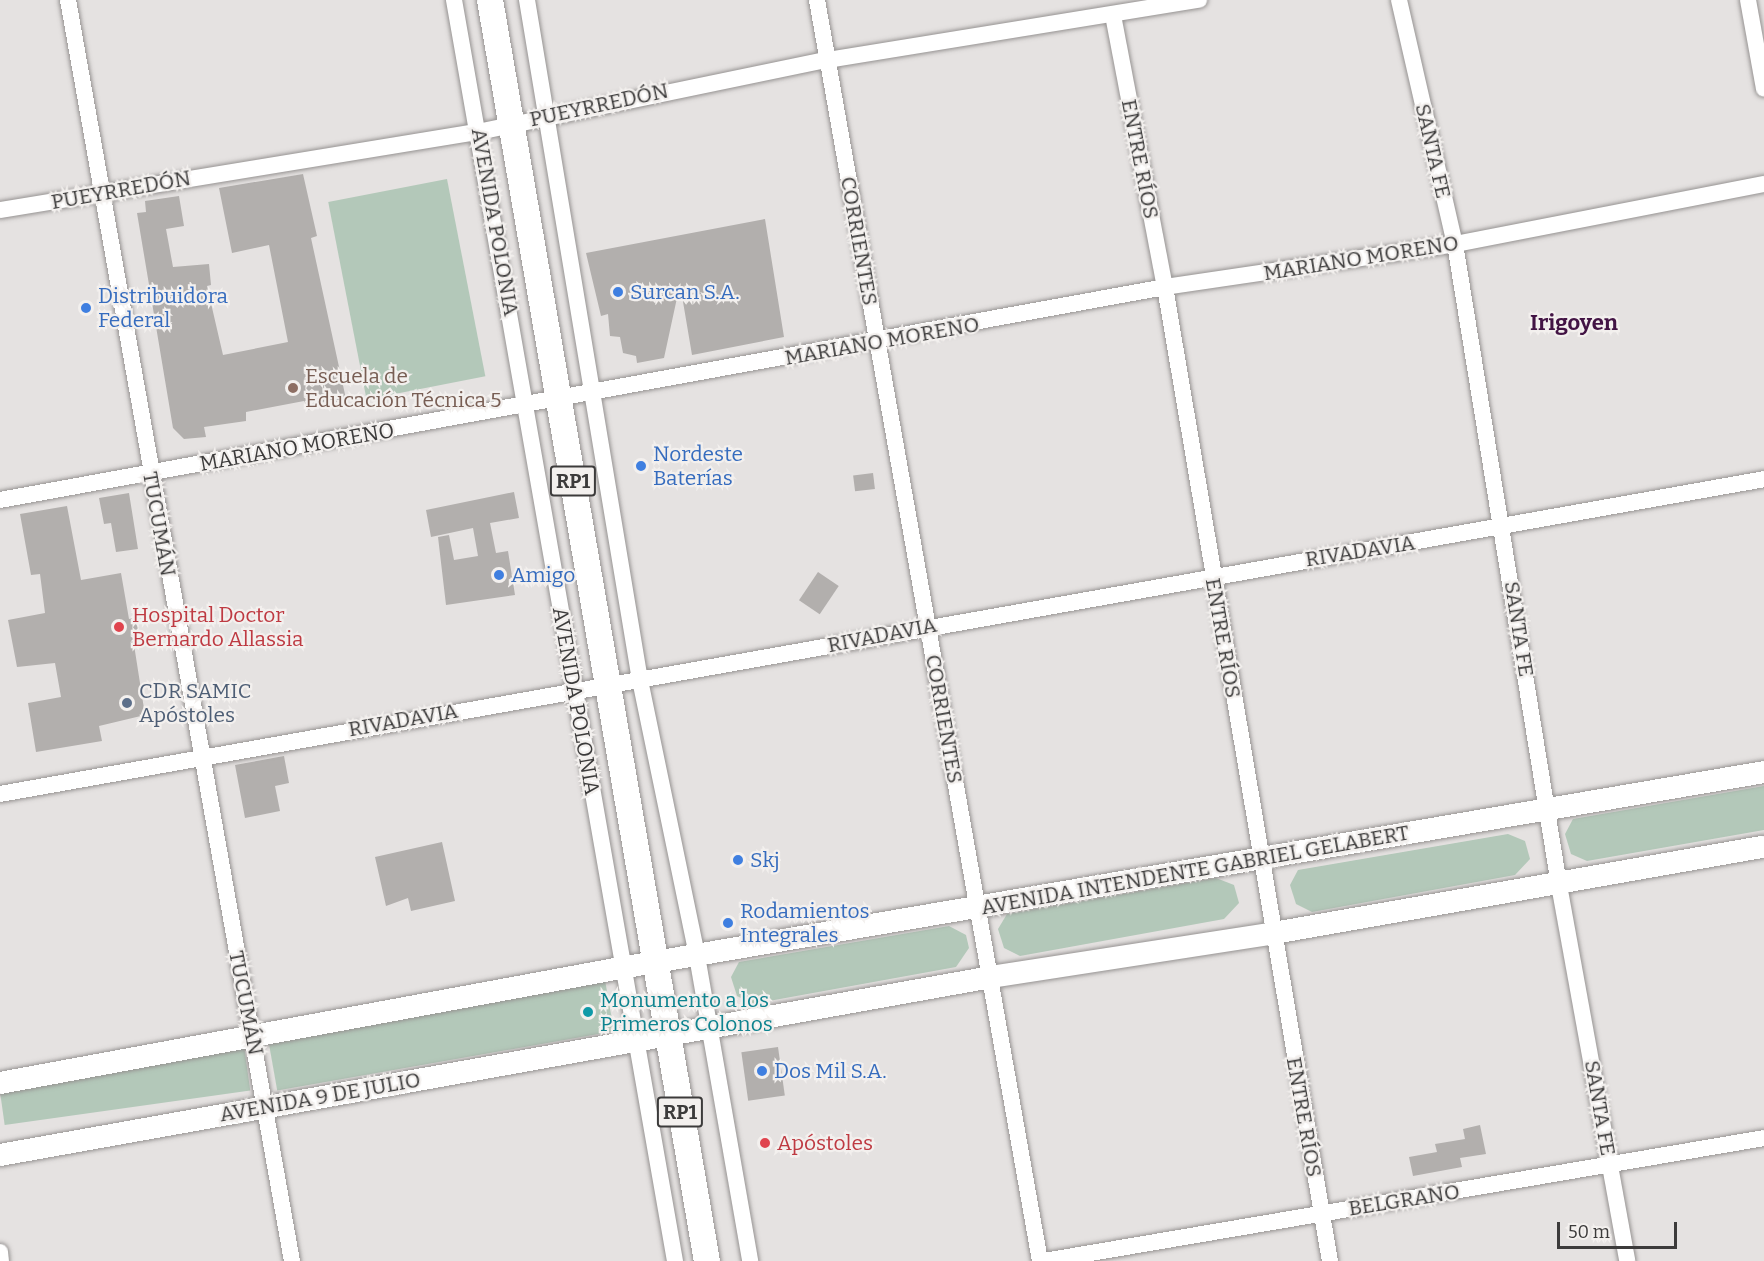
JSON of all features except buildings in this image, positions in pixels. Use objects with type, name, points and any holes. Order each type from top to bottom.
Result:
[{"type":"main road","name":"AVENIDA POLONIA","points":[[490,0],[560,399],[605,685],[657,962],[667,1037],[707,1261]]},
{"type":"main road","name":"AVENIDA INTENDENTE GABRIEL GELABERT","points":[[626,967],[1262,861],[1546,807],[1764,772]]},
{"type":"main road","points":[[640,1042],[991,977],[1274,933],[1559,885],[1764,847]]},
{"type":"main road","points":[[0,1083],[626,967]]},
{"type":"main road","name":"AVENIDA 9 DE JULIO","points":[[0,1155],[265,1106],[640,1042]]},
{"type":"street","name":"TUCUMÁN","points":[[68,0],[200,757],[292,1261]]},
{"type":"street","name":"AVENIDA POLONIA","points":[[454,0],[528,406],[573,689],[640,1042],[675,1261]]},
{"type":"street","points":[[527,0],[640,680],[697,956],[750,1261]]},
{"type":"street","name":"CORRIENTES","points":[[817,0],[1042,1261]]},
{"type":"street","name":"PUEYRREDÓN","points":[[0,210],[478,132],[546,115],[827,60],[1198,0]]},
{"type":"street","name":"SANTA FE","points":[[1399,0],[1455,244],[1559,885],[1627,1261]]},
{"type":"street","points":[[1748,0],[1764,89]]},
{"type":"street","name":"ENTRE RÍOS","points":[[1113,15],[1165,287],[1320,1214],[1330,1261]]},
{"type":"street","name":"MARIANO MORENO","points":[[0,500],[528,406],[593,392],[877,343],[1165,287],[1455,244],[1764,184]]},
{"type":"street","name":"RIVADAVIA","points":[[0,794],[573,689],[640,680],[1213,574],[1503,529],[1764,479]]},
{"type":"street","name":"BELGRANO","points":[[1042,1261],[1611,1167],[1764,1138]]},
{"type":"street","points":[[0,1252],[1,1261]]},
{"type":"green space","points":[[447,179],[485,376],[367,399],[328,202]]},
{"type":"green space","points":[[1764,786],[1764,830],[1587,861],[1571,854],[1565,834],[1573,819]]},
{"type":"green space","points":[[1508,834],[1525,841],[1530,859],[1515,875],[1312,912],[1296,904],[1290,885],[1298,870]]},
{"type":"green space","points":[[1216,878],[1234,885],[1239,903],[1224,919],[1020,956],[1004,948],[998,929],[1007,914]]},
{"type":"green space","points":[[949,926],[966,935],[969,948],[956,967],[753,1004],[737,996],[731,977],[739,962]]},
{"type":"green space","points":[[605,980],[614,1031],[277,1091],[268,1039]]},
{"type":"green space","points":[[244,1046],[250,1091],[5,1125],[0,1080]]},
{"type":"place","name":"Surcan S.A.","points":[[618,292]]},
{"type":"place","name":"Distribuidora Federal","points":[[86,308]]},
{"type":"place","name":"Escuela de Educación Técnica 5","points":[[293,388]]},
{"type":"place","name":"Nordeste Baterías","points":[[641,466]]},
{"type":"place","name":"Amigo","points":[[499,575]]},
{"type":"place","name":"Hospital Doctor Bernardo Allassia","points":[[119,627]]},
{"type":"place","name":"CDR SAMIC Apóstoles","points":[[127,703]]},
{"type":"place","name":"Skj","points":[[738,860]]},
{"type":"place","name":"Rodamientos Integrales","points":[[728,923]]},
{"type":"place","name":"Monumento a los Primeros Colonos","points":[[588,1012]]},
{"type":"place","name":"Dos Mil S.A.","points":[[762,1071]]},
{"type":"place","name":"Apóstoles","points":[[765,1143]]},
{"type":"district","name":"Irigoyen","points":[[1574,323]]}]
